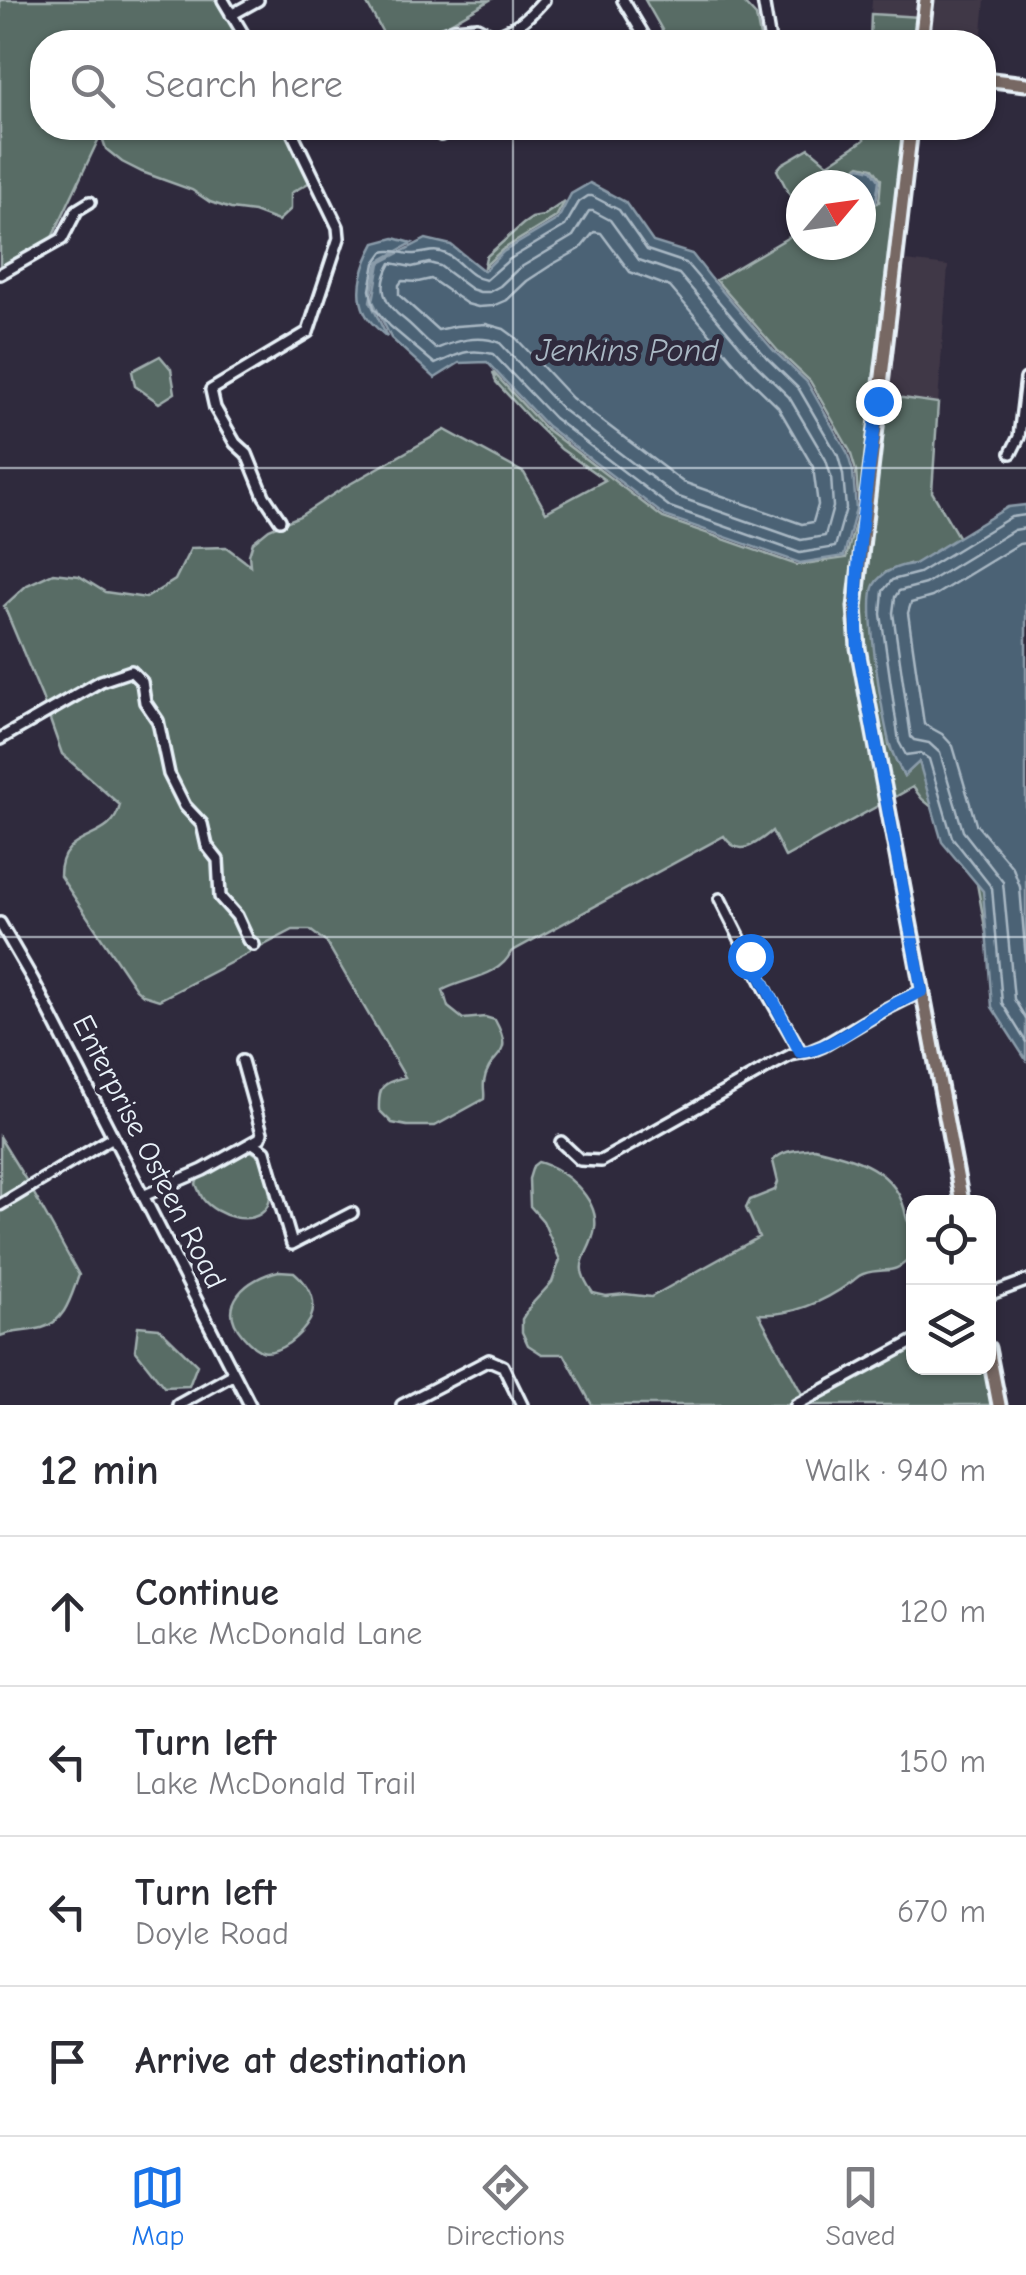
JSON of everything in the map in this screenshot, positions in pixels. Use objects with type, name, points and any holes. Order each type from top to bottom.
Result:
[{"type":"main road","points":[[922,30],[926,0]]},
{"type":"main road","points":[[996,80],[1026,84]]},
{"type":"main road","points":[[910,140],[855,607],[858,648],[961,1195]]},
{"type":"main road","points":[[993,1375],[999,1405]]},
{"type":"street","points":[[223,0],[240,30]]},
{"type":"street","points":[[231,15],[258,0]]},
{"type":"street","points":[[510,30],[524,22],[544,0]]},
{"type":"street","points":[[623,0],[641,30]]},
{"type":"street","points":[[762,0],[768,30]]},
{"type":"street","points":[[454,30],[481,30]]},
{"type":"street","points":[[280,520],[264,496],[247,454],[215,408],[211,390],[308,332],[339,238],[338,227],[296,140]]},
{"type":"street","points":[[0,274],[62,240],[76,210],[90,202]]},
{"type":"street","points":[[1011,453],[1019,437],[1026,379]]},
{"type":"street","points":[[0,739],[100,682],[131,670],[142,682],[145,702],[158,721],[168,774],[185,806],[202,824],[207,846],[218,860],[220,897],[254,945]]},
{"type":"street","points":[[720,900],[800,1052]]},
{"type":"street","name":"Enterprise Osteen Road","points":[[0,923],[34,980],[250,1405]]},
{"type":"street","points":[[561,1142],[580,1160],[600,1161],[772,1064],[800,1052],[811,1052],[922,991]]},
{"type":"street","points":[[143,1196],[203,1170],[260,1138],[262,1133],[242,1061]]},
{"type":"street","points":[[0,1206],[113,1137]]},
{"type":"street","points":[[253,1142],[265,1151],[292,1244],[352,1213]]},
{"type":"street","points":[[996,1292],[1026,1282]]},
{"type":"street","points":[[796,1405],[906,1345]]},
{"type":"street","points":[[402,1405],[490,1360],[503,1366],[522,1405]]},
{"type":"street","points":[[178,1405],[234,1374]]},
{"type":"shaded area","points":[[872,0],[922,0],[920,17],[871,14]]},
{"type":"shaded area","points":[[929,0],[985,0],[982,30],[925,30]]},
{"type":"shaded area","points":[[898,260],[948,266],[938,403],[882,395]]},
{"type":"green space","points":[[0,0],[219,0],[237,30],[30,30],[30,140],[98,140],[49,244],[0,271]]},
{"type":"green space","points":[[365,0],[490,0],[438,30],[381,30]]},
{"type":"green space","points":[[645,0],[741,0],[756,16],[759,30],[662,30]]},
{"type":"green space","points":[[871,14],[920,17],[919,30],[870,30]]},
{"type":"green space","points":[[103,140],[292,140],[312,181],[291,193],[291,209],[278,221],[210,202],[192,190],[122,162],[106,149]]},
{"type":"green space","points":[[864,140],[905,140],[871,393],[876,395],[852,607],[883,803],[785,857],[772,831],[742,848],[724,836],[511,952],[490,972],[443,990],[448,1007],[463,1019],[495,1020],[503,1049],[487,1072],[484,1099],[435,1126],[392,1123],[379,1110],[383,1087],[405,1077],[327,943],[310,930],[293,930],[159,1000],[143,995],[60,876],[68,850],[107,826],[120,805],[62,754],[4,606],[27,585],[53,573],[79,576],[105,592],[146,598],[175,580],[191,548],[226,547],[250,565],[253,542],[269,529],[300,516],[445,430],[524,473],[546,512],[605,480],[561,449],[496,382],[493,372],[545,428],[663,518],[797,565],[846,558],[859,509],[850,451],[810,381],[716,280],[786,239],[786,260],[876,260],[876,204],[881,179],[876,170],[860,165],[853,170],[786,170],[786,188],[777,170],[809,148],[828,164]]},
{"type":"green space","points":[[565,201],[556,217],[502,250],[484,267],[486,257],[523,224]]},
{"type":"green space","points":[[160,356],[171,369],[175,393],[159,403],[135,386],[132,371]]},
{"type":"green space","points":[[882,395],[938,403],[932,492],[969,555],[987,938],[976,878],[952,824],[913,787],[890,800],[861,647],[858,607]],"holes":[[[909,564],[923,758],[904,776],[889,745],[871,614],[886,572]]]},
{"type":"green space","points":[[0,1138],[29,1185],[0,1202]]},
{"type":"green space","points":[[814,1148],[872,1168],[894,1187],[906,1215],[906,1262],[894,1269],[861,1275],[807,1306],[759,1314],[803,1396],[792,1405],[592,1405],[564,1354],[542,1354],[528,1345],[522,1319],[552,1282],[560,1260],[543,1221],[530,1206],[529,1179],[538,1162],[569,1178],[591,1206],[595,1228],[582,1273],[593,1293],[651,1297],[759,1237],[746,1208],[750,1200],[775,1190],[778,1182],[773,1161],[787,1152]]},
{"type":"green space","points":[[251,1151],[267,1171],[267,1207],[261,1214],[244,1218],[216,1210],[198,1190],[200,1173]]},
{"type":"green space","points":[[32,1190],[79,1275],[57,1320],[42,1328],[0,1336],[0,1209]]},
{"type":"green space","points":[[279,1271],[294,1272],[304,1282],[313,1299],[312,1313],[306,1327],[292,1341],[264,1352],[248,1342],[232,1313],[238,1294],[246,1286]]},
{"type":"green space","points":[[138,1326],[159,1328],[197,1365],[189,1386],[164,1387],[135,1350]]},
{"type":"green space","points":[[906,1349],[906,1375],[989,1375],[995,1405],[800,1405]]},
{"type":"water","name":"Jenkins Pond","points":[[590,183],[625,202],[653,242],[692,254],[774,351],[807,382],[847,452],[853,472],[856,509],[844,556],[800,563],[665,516],[547,426],[487,362],[459,363],[435,378],[391,338],[373,301],[380,263],[426,239],[451,245],[484,271],[503,252],[558,219],[571,194]]},
{"type":"water","points":[[394,238],[412,243],[378,262],[370,301],[387,337],[365,313],[360,286],[375,243]]},
{"type":"water","points":[[1026,505],[1026,1060],[992,1007],[983,891],[942,842],[919,762],[904,776],[892,752],[879,691],[871,615],[874,585],[886,572],[914,564],[1008,507]]},
{"type":"route","points":[[750,956],[800,1052],[811,1052],[922,991],[858,648],[858,564],[878,401]]}]
